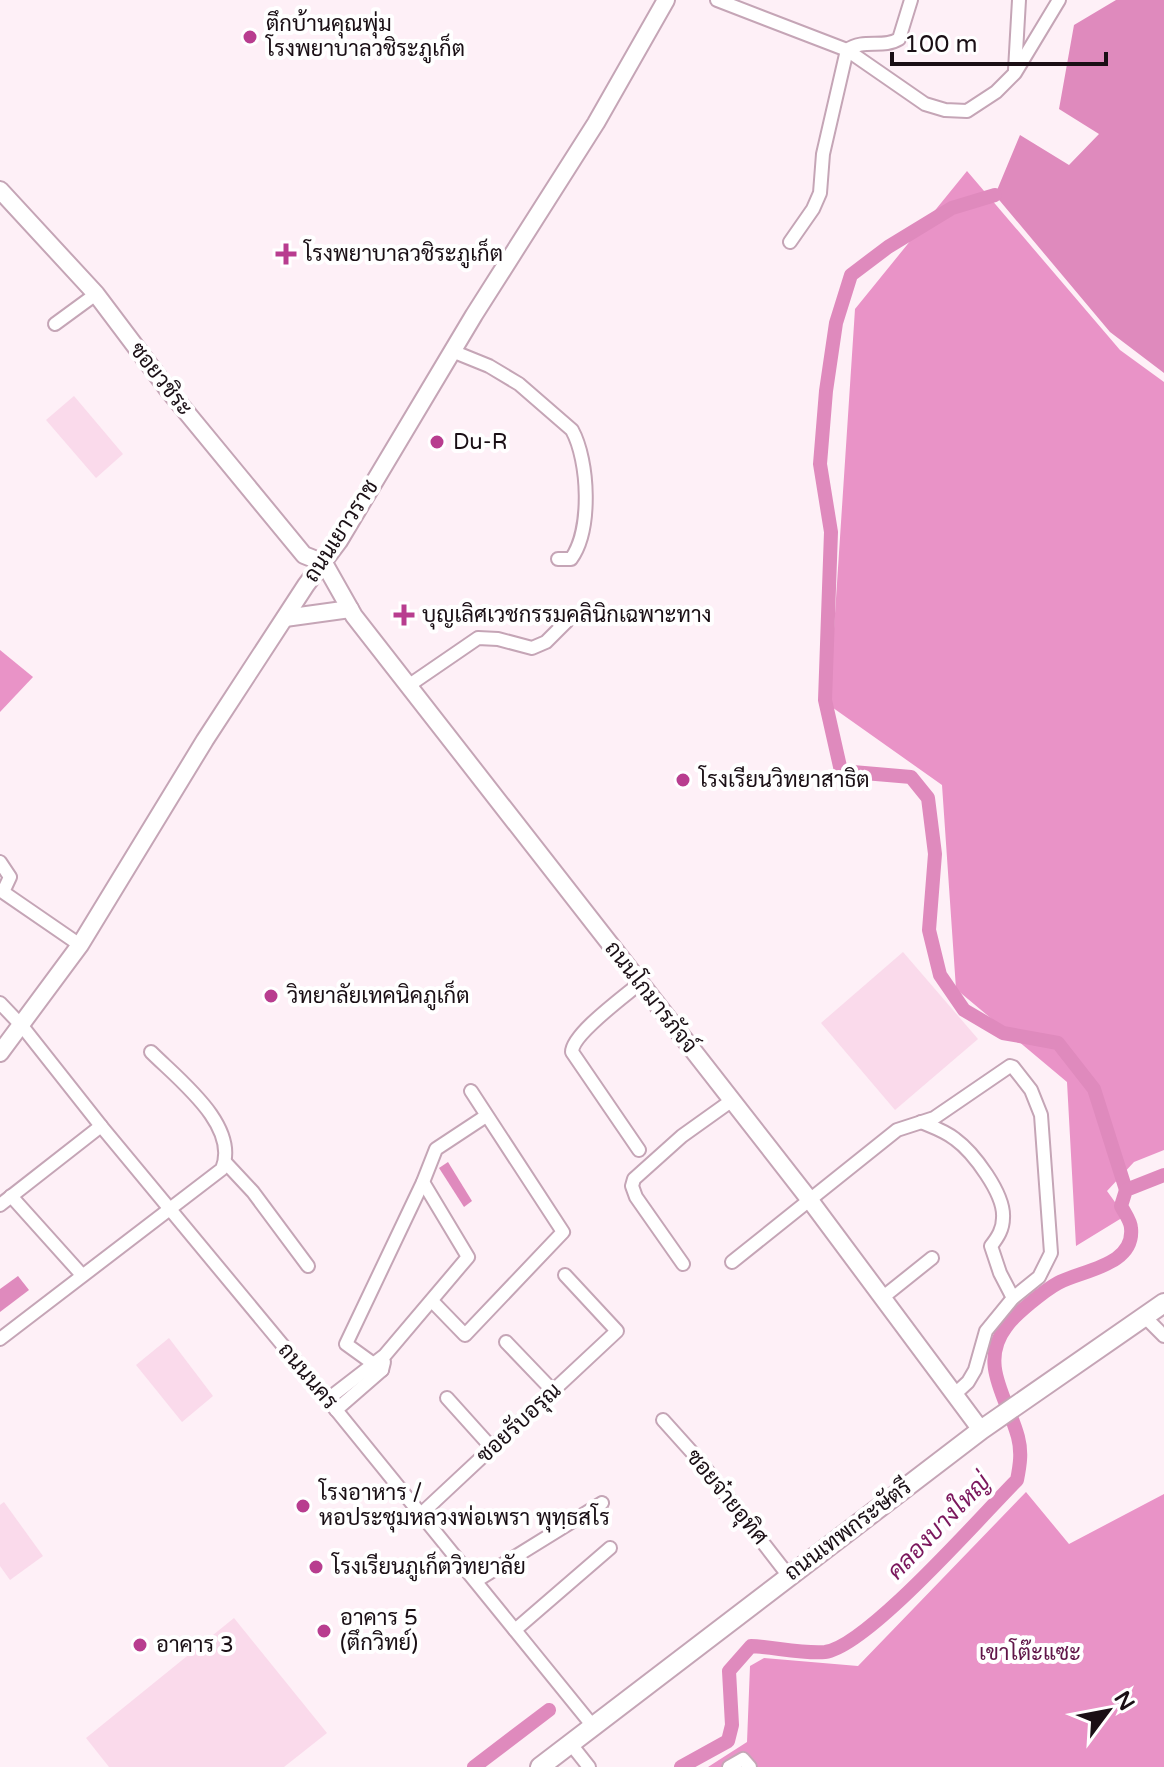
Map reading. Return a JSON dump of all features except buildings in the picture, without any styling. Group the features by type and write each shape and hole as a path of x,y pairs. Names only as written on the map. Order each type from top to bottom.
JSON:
{"main road":[{"name":"ถนนเทพกระษัตรี","path":"540,1767 981,1430 1164,1303"}],"street":[{"name":"ถนนเยาวราช","path":"0,1053 80,945 192,762 324,563 452,351 560,182 666,0"},
{"path":"717,0 847,50 925,104 945,110 967,111 996,92 1015,73 1059,0"},
{"path":"790,242 820,193 823,154 847,50 862,42 892,43 899,39 911,0"},
{"path":"1015,73 1019,0"},
{"name":"ซอยวชิระ","path":"0,190 96,294 169,391 304,555 324,563"},
{"path":"55,324 96,294"},
{"path":"452,351 489,366 519,384 572,430 577,439 586,507 578,548 571,559 558,559"},
{"name":"ถนนโกมารภัจจ์","path":"324,563 350,609 408,686 809,1199 981,1430"},
{"path":"285,618 350,609"},
{"path":"408,686 478,638 498,639 522,647 539,647 567,621"},
{"path":"0,862 10,877 2,893 80,945"},
{"path":"639,1150 580,1067 572,1045 640,983"},
{"name":"ถนนนคร","path":"0,1003 332,1404 592,1725"},
{"path":"0,1339 222,1169 226,1148 216,1121 151,1052"},
{"path":"732,1262 897,1130 947,1109 1010,1066 1031,1090 1041,1115 1051,1253 1039,1277 1013,1298 986,1331 975,1370 955,1394"},
{"path":"432,1301 465,1335 563,1232 471,1091"},
{"path":"683,1264 636,1197 634,1179 682,1136 731,1101"},
{"path":"377,1366 346,1344 436,1149 486,1116"},
{"path":"921,1122 952,1136 984,1170 1004,1215 1000,1234 991,1246 1013,1298"},
{"path":"0,1205 101,1126"},
{"path":"225,1162 253,1192 308,1266"},
{"path":"332,1404 377,1366 468,1257 423,1182"},
{"path":"11,1196 82,1275"},
{"path":"882,1298 932,1258"},
{"name":"ซอยรับอรุณ","path":"421,1514 617,1331 565,1275"},
{"path":"1144,1316 1164,1336"},
{"path":"506,1342 553,1391"},
{"path":"447,1398 492,1448"},
{"name":"ซอยจ๋ายอุทิศ","path":"663,1420 698,1459 788,1575"},
{"path":"476,1581 602,1503"},
{"path":"515,1630 610,1548"},
{"path":"570,1743 589,1767"},
{"path":"729,1767 743,1759 750,1767"}],"shaded area":[{"path":"1116,0 1164,0 1164,373 1110,332 995,195 1020,135 1069,165 1099,134 1059,109 1074,25"},
{"path":"74,396 123,454 96,478 46,420"},
{"path":"903,952 978,1039 895,1110 821,1023"},
{"path":"448,1162 472,1201 464,1207 439,1168"},
{"path":"18,1276 29,1290 0,1312 0,1289"},
{"path":"169,1338 213,1396 182,1422 136,1365"},
{"path":"4,1502 43,1556 10,1580 0,1566 0,1505"},
{"path":"234,1618 327,1733 284,1767 109,1767 86,1738"}],"green space":[{"path":"967,171 1120,350 1164,382 1164,1150 1134,1162 1107,1191 1125,1216 1076,1246 1067,1082 956,989 942,785 829,705 855,309"},
{"path":"0,650 33,677 0,712"},
{"name":"เขาโต๊ะแซะ","path":"1026,1492 1069,1544 1164,1494 1164,1767 708,1767 747,1742 750,1666 764,1658 858,1666"}],"waterway":[{"path":"995,195 952,208 888,247 851,275 836,323 820,464 831,532 825,700 841,771 911,777 928,798 935,854 929,930 940,975 964,1010 1003,1033 1058,1043 1094,1089 1126,1190"},
{"name":"คลองบางใหญ่","path":"681,1767 728,1741 732,1725 729,1671 751,1646 825,1652 844,1645 895,1605 1017,1480 1019,1443 995,1368 998,1341 1010,1322 1046,1291 1068,1278 1105,1265 1125,1251 1131,1228 1121,1206 1126,1190 1164,1175"},
{"path":"474,1767 549,1710"}],"place":[{"name":"ตึกบ้านคุณพุ่ม โรงพยาบาลวชิระภูเก็ต","path":"250,37"},
{"name":"โรงพยาบาลวชิระภูเก็ต","path":"286,254"},
{"name":"Du-R","path":"437,442"},
{"name":"บุญเลิศเวชกรรมคลินิกเฉพาะทาง","path":"404,615"},
{"name":"โรงเรียนวิทยาสาธิต","path":"683,780"},
{"name":"วิทยาลัยเทคนิคภูเก็ต","path":"271,996"},
{"name":"โรงอาหาร / หอประชุมหลวงพ่อเพรา พุทฺธสโร","path":"303,1506"},
{"name":"โรงเรียนภูเก็ตวิทยาลัย","path":"316,1567"},
{"name":"อาคาร 5 (ตึกวิทย์)","path":"324,1631"},
{"name":"อาคาร 3","path":"140,1645"}]}
